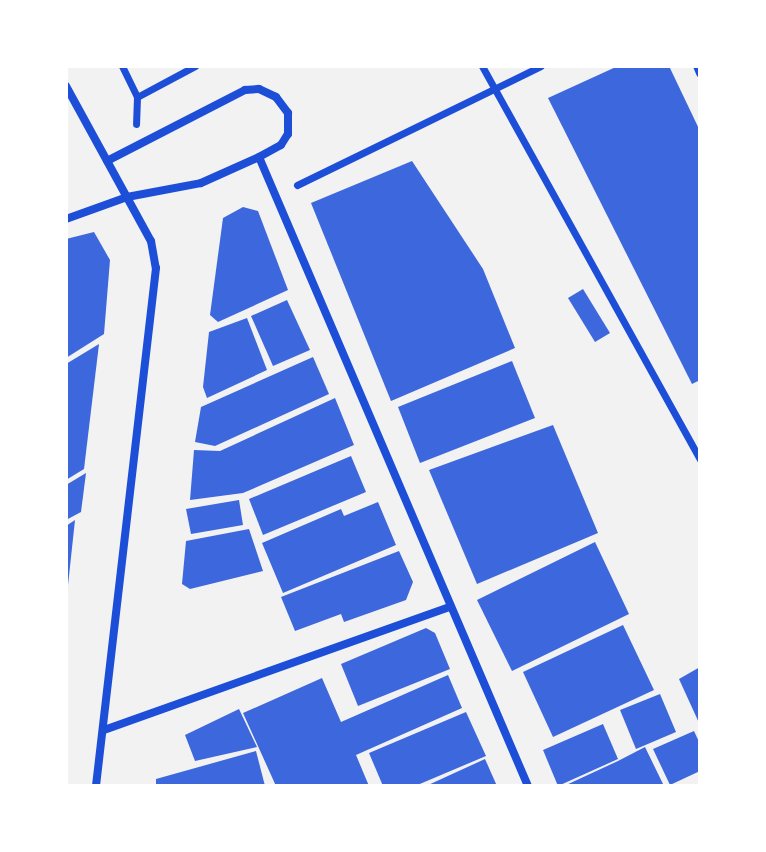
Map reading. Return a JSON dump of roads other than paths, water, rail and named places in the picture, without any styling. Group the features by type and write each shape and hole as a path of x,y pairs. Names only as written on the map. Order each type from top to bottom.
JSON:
{"street":[{"path":"122,66 137,97 136,124"},
{"path":"137,97 195,66"},
{"path":"482,66 700,459"},
{"path":"297,185 541,66"},
{"path":"697,66 700,73"},
{"path":"66,86 151,241 157,293 96,786"},
{"path":"66,219 127,197 201,183 259,157 281,145 288,134 288,113 276,97 259,89 245,90 107,161"},
{"path":"259,157 528,786"},
{"path":"104,730 449,607"}]}
